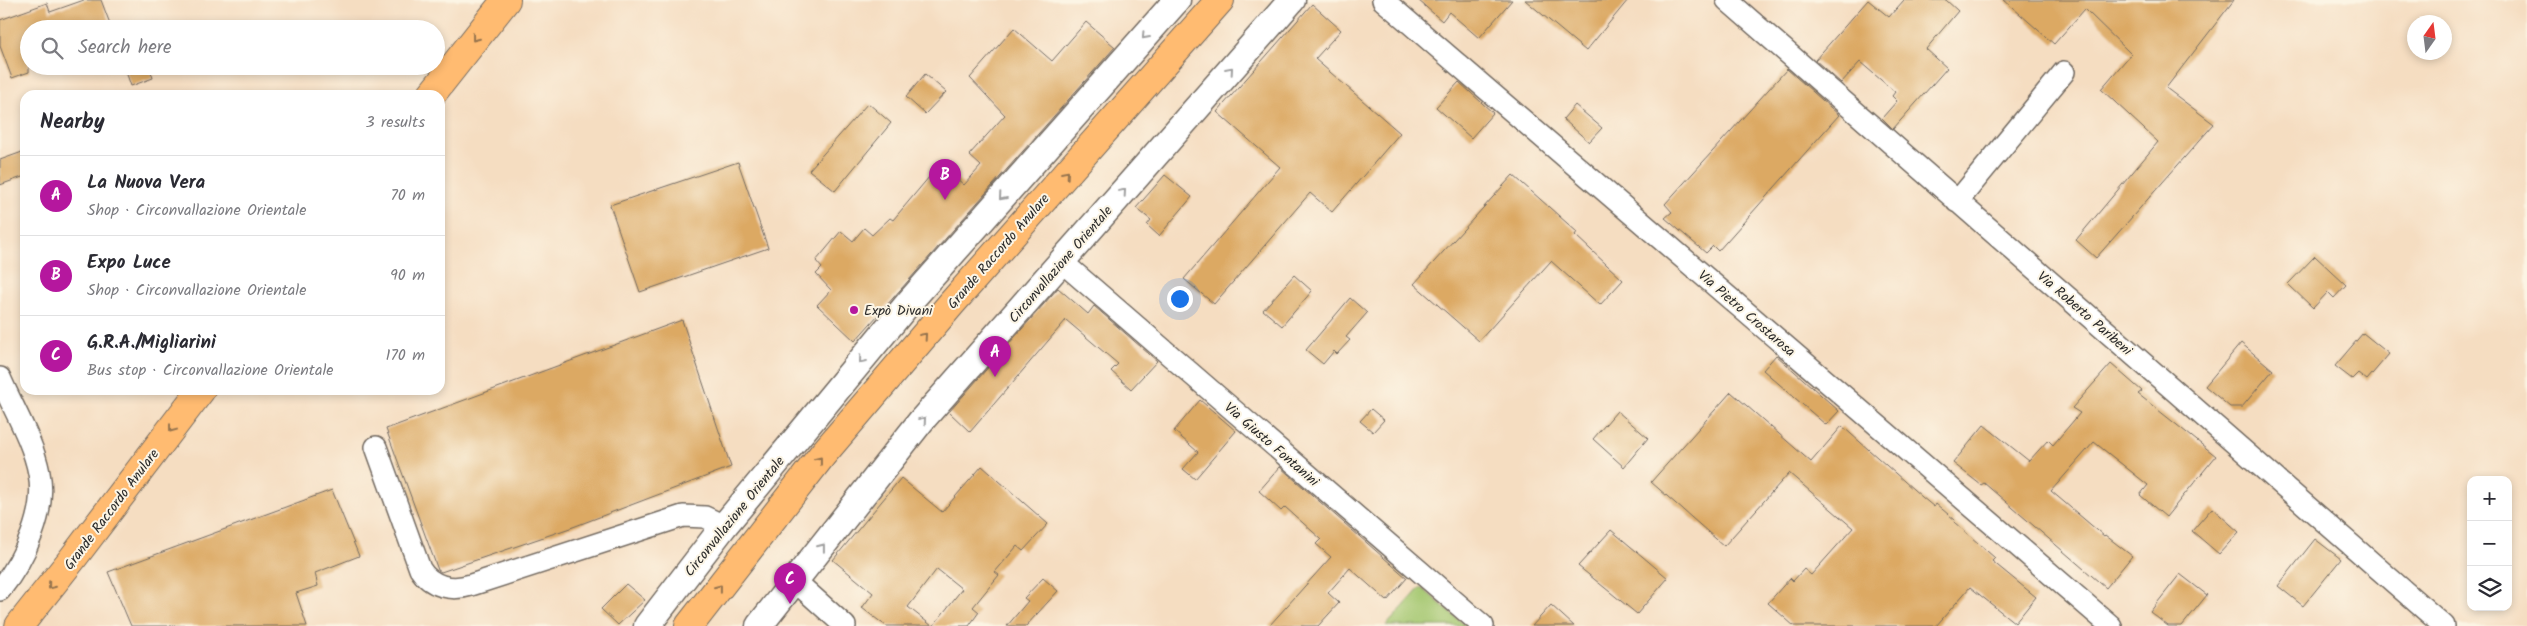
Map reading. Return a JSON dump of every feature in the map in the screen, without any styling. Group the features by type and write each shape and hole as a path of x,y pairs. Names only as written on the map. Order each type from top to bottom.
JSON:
{"highway":[{"path":"435,90 506,0"},
{"name":"Grande Raccordo Anulare","path":"689,626 823,454 959,296 1220,0"},
{"name":"Grande Raccordo Anulare","path":"19,626 197,395"}],"street":[{"name":"Circonvallazione Orientale","path":"647,626 724,526 912,300 1177,0"},
{"name":"Circonvallazione Orientale","path":"759,626 921,422 1292,0"},
{"name":"Via Pietro Crostarosa","path":"1383,0 2111,626"},
{"name":"Via Roberto Paribeni","path":"1727,0 2444,626"},
{"path":"1957,202 2064,72"},
{"name":"Via Giusto Fontanini","path":"1062,262 1483,626"},
{"path":"0,378 35,458 40,487 38,508 31,533 14,570 0,590"},
{"path":"376,447 420,569 436,584 450,588 471,585 683,516 705,517 724,526"},
{"path":"795,581 845,626"}],"green space":[{"path":"1421,587 1466,626 1386,626"}],"building":[{"path":"84,0 101,0 109,20 20,20 20,75 12,78 0,46 0,20 47,3 50,12"},
{"path":"1418,0 1512,0 1479,38 1449,12 1442,21"},
{"path":"1525,0 1628,0 1586,51"},
{"path":"1868,0 1889,17 1904,0 1946,0 1958,11 1926,49 1947,68 1893,129 1882,118 1897,101 1892,96 1895,92 1860,62 1841,83 1815,60"},
{"path":"2004,0 2234,0 2166,88 2214,124 2096,258 2076,240 2158,142 2101,89 2131,54 2085,9 2054,44"},
{"path":"1312,4 1341,30 1315,59 1400,133 1332,212 1310,193 1214,304 1184,279 1280,167 1217,112"},
{"path":"1086,22 1115,47 855,341 817,305 831,290 816,274 822,268 816,261 841,231 853,241 864,228 872,235 890,218 893,220 940,164 964,185 981,166 969,155 1005,115 970,78 1014,28 1052,61"},
{"path":"1787,69 1839,115 1718,251 1713,246 1706,253 1665,218 1672,212 1665,204"},
{"path":"925,74 946,92 925,114 906,97"},
{"path":"127,75 152,75 153,78 131,86"},
{"path":"1459,82 1493,113 1471,138 1436,107"},
{"path":"868,103 891,123 835,191 809,170"},
{"path":"1575,105 1602,128 1589,142 1563,119"},
{"path":"20,153 20,178 0,185 0,160"},
{"path":"738,162 768,248 640,292 610,205"},
{"path":"1165,175 1192,197 1159,236 1147,225 1151,220 1136,208"},
{"path":"1513,175 1577,232 1575,235 1623,280 1600,305 1551,261 1479,341 1414,284"},
{"path":"2315,256 2346,285 2334,298 2328,292 2313,308 2288,284"},
{"path":"1294,275 1312,291 1282,326 1263,310"},
{"path":"1058,288 1088,314 1094,306 1157,361 1131,389 1111,371 1118,364 1066,320 970,432 949,412"},
{"path":"1350,298 1367,313 1346,337 1350,340 1337,354 1334,351 1323,364 1306,350"},
{"path":"682,320 731,467 573,527 441,572 438,570 386,429"},
{"path":"2363,333 2389,354 2367,380 2358,373 2352,379 2335,366"},
{"path":"2241,343 2273,370 2242,407 2230,407 2205,386"},
{"path":"1776,355 1839,411 1826,425 1763,370"},
{"path":"2111,364 2142,391 2138,394 2216,456 2166,517 2140,495 2148,485 2094,442 2051,491 2104,536 2132,556 2106,588 1984,483 1981,485 1953,463 1984,425 2029,461 2048,440 2053,445 2080,413 2072,408"},
{"path":"1731,392 1811,462 1842,426 1934,507 1936,504 1955,520 1954,522 1995,558 1992,561 2036,597 2015,623 1970,587 1936,626 1794,626 1768,603 1790,578 1793,581 1804,569 1811,575 1853,528 1789,473 1724,546 1651,482"},
{"path":"1200,400 1236,431 1195,479 1183,469 1198,452 1174,431"},
{"path":"1371,409 1384,420 1373,432 1360,421"},
{"path":"1617,411 1648,438 1624,467 1593,439"},
{"path":"982,466 1048,524 1023,551 1017,546 995,572 999,575 973,607 979,612 969,626 933,626 962,589 937,569 908,607 932,626 886,626 862,608 873,593 833,560 901,478 942,512"},
{"path":"1280,467 1407,578 1387,601 1350,568 1328,593 1339,603 1318,626 1269,626 1331,557 1316,544 1321,539 1285,507 1281,511 1259,491"},
{"path":"332,490 359,556 315,573 318,586 296,593 307,626 131,626 108,572"},
{"path":"2212,508 2239,532 2219,554 2192,531"},
{"path":"1611,530 1668,578 1637,614 1578,566"},
{"path":"2315,539 2341,559 2303,606 2278,586"},
{"path":"2180,574 2207,595 2182,626 2168,626 2150,612"},
{"path":"1043,578 1058,591 1026,626 1007,626 1028,601 1024,598"},
{"path":"626,584 645,600 618,625 601,609"},
{"path":"1551,605 1574,626 1532,626"}],"place":[{"name":"Expo Luce","path":"945,200"},
{"name":"Expò Divani","path":"854,310"},
{"name":"La Nuova Vera","path":"995,377"},
{"name":"G.R.A./Migliarini","path":"790,604"}]}
